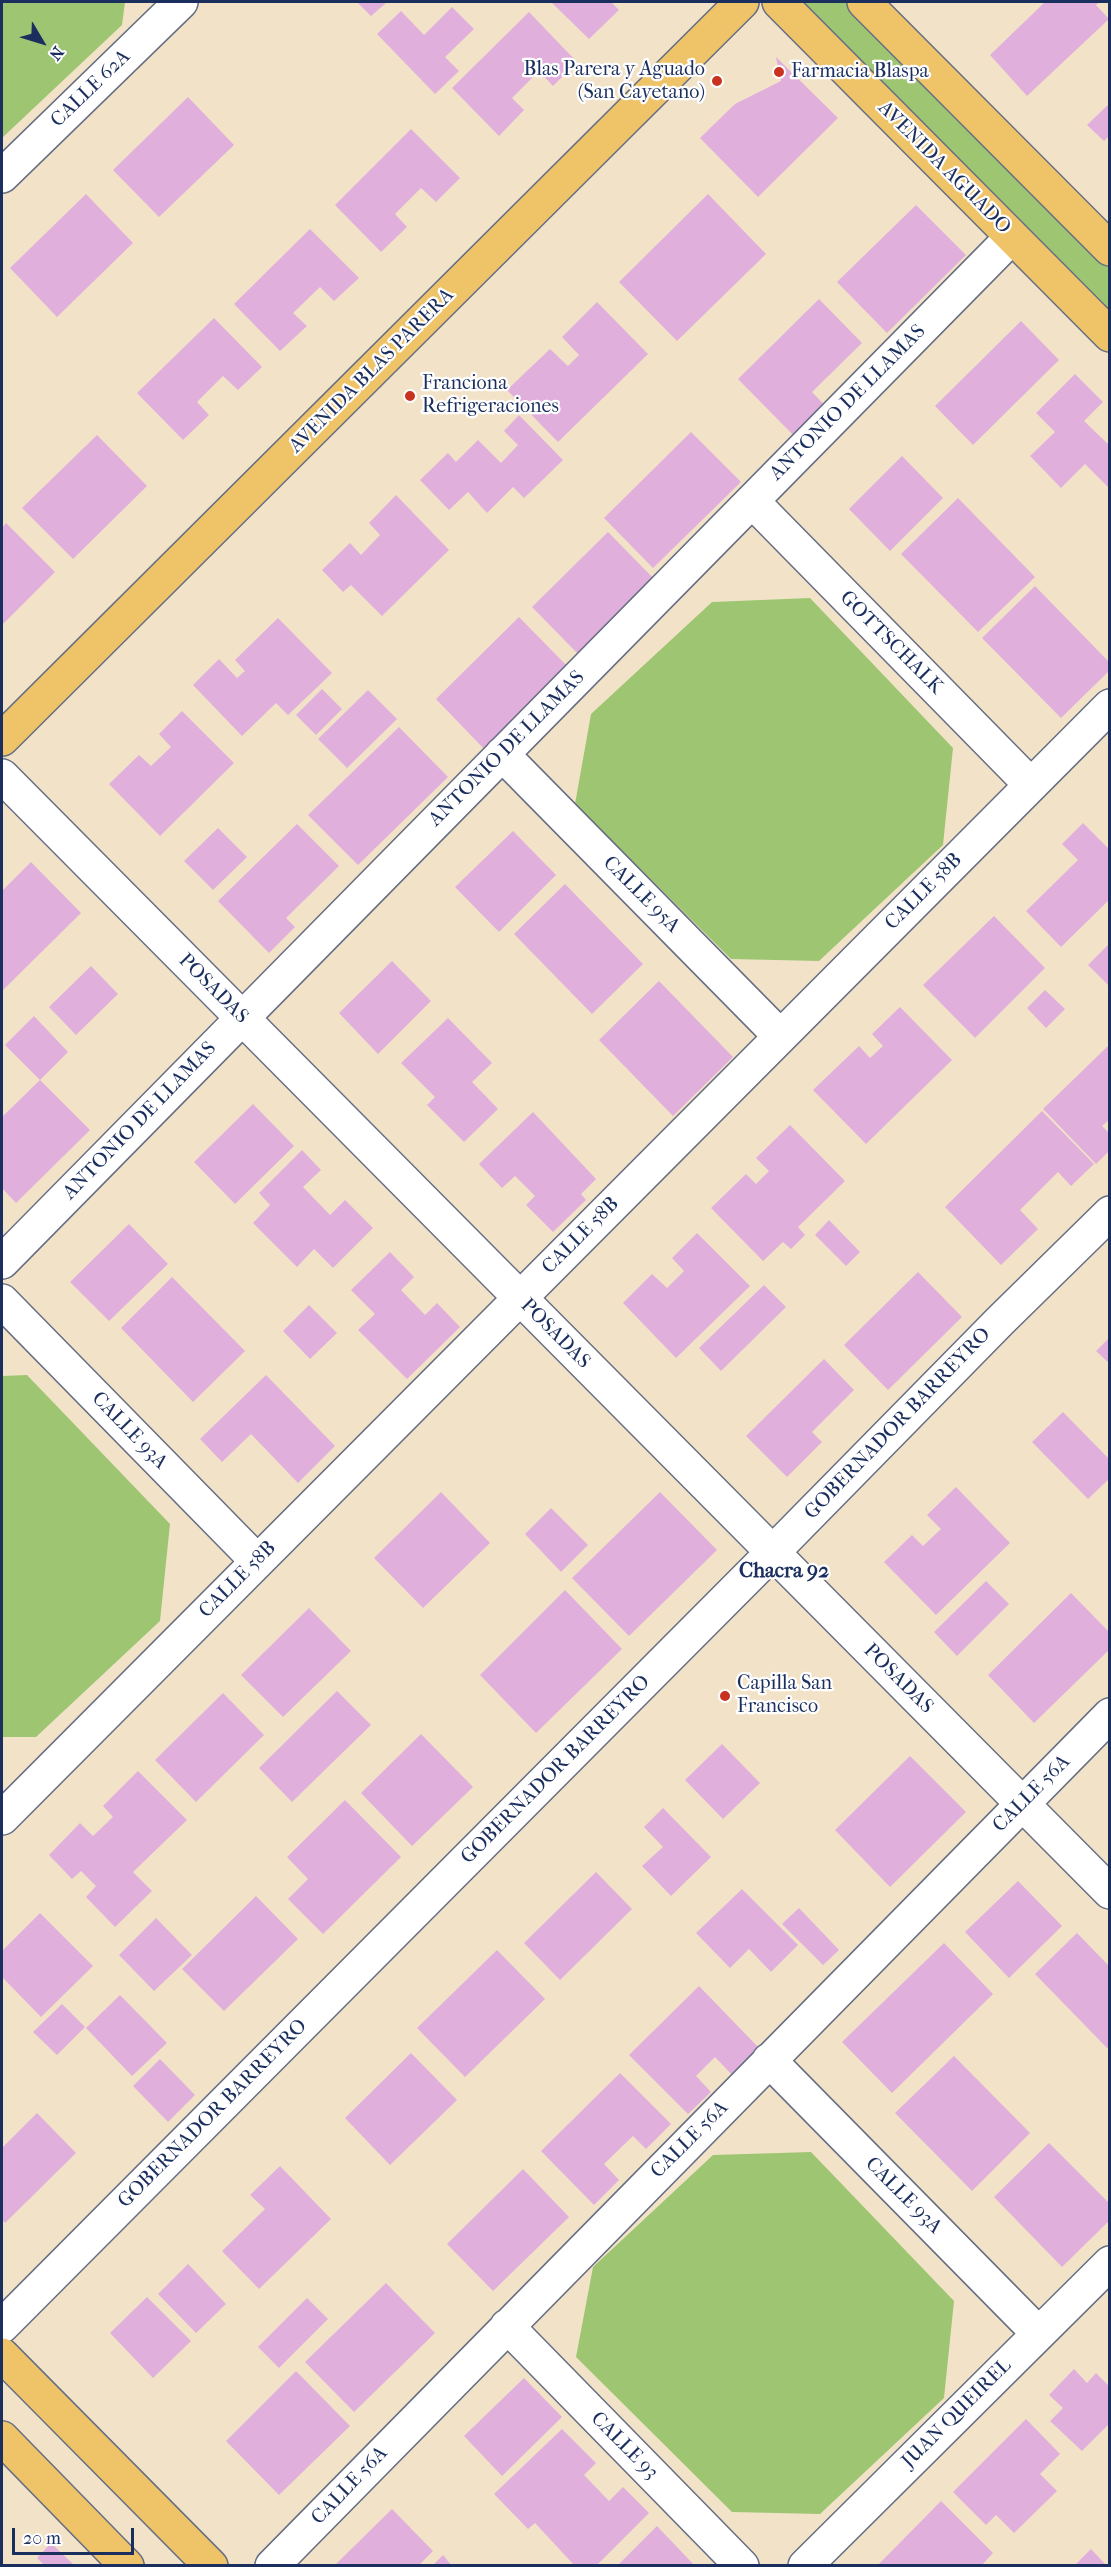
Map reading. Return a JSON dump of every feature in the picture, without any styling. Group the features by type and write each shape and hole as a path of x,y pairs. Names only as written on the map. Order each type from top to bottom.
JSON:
{"main road":[{"name":"AVENIDA BLAS PARERA","path":"2,739 742,2"},
{"name":"AVENIDA AGUADO","path":"779,2 1110,335"},
{"path":"864,2 1110,249"},
{"path":"2,2355 211,2565"},
{"path":"2,2438 127,2565"}],"street":[{"name":"CALLE 62A","path":"2,176 181,2"},
{"name":"ANTONIO DE LLAMAS","path":"2,1262 1012,237"},
{"name":"GOTTSCHALK","path":"752,501 1031,785"},
{"name":"CALLE 58B","path":"2,1818 1110,706"},
{"name":"CALLE 95A","path":"502,754 780,1036"},
{"name":"POSADAS","path":"2,776 1110,1892"},
{"name":"GOBERNADOR BARREYRO","path":"2,2326 1110,1213"},
{"name":"CALLE 93A","path":"2,1301 257,1561"},
{"name":"CALLE 56A","path":"272,2565 1110,1715"},
{"name":"CALLE 93A","path":"769,2060 1038,2332"},
{"name":"JUAN QUEIREL","path":"805,2565 1110,2262"},
{"name":"CALLE 93","path":"507,2326 742,2565"}],"green space":[{"path":"2,2 125,2 122,25 2,138"},
{"path":"794,2 852,2 1109,259 1109,317"},
{"path":"810,598 953,748 943,845 819,961 731,959 575,804 591,714 712,602"},
{"path":"27,1375 170,1524 160,1621 36,1737 2,1737 2,1376"},
{"path":"811,2152 954,2301 944,2398 820,2514 732,2512 576,2357 593,2267 713,2155"}],"building":[{"path":"357,2 387,2 371,16"},
{"path":"551,2 611,2 619,10 589,39"},
{"path":"1045,2 1100,2 1096,5 1109,19 1027,96 990,55"},
{"path":"452,7 474,29 445,57 459,71 435,94 377,34 401,11 424,35"},
{"path":"529,12 577,62 553,86 539,71 512,98 524,110 499,136 452,88"},
{"path":"776,57 838,118 758,197 700,138 735,104 781,81"},
{"path":"188,97 234,145 159,217 113,170"},
{"path":"1110,103 1110,135 1104,141 1087,125"},
{"path":"411,129 460,178 436,202 421,188 395,214 407,227 381,252 335,205"},
{"path":"86,194 133,243 57,317 10,268"},
{"path":"708,194 766,254 677,341 619,282"},
{"path":"916,205 966,255 887,333 837,282"},
{"path":"310,229 359,278 334,301 320,287 293,313 307,326 280,351 234,304"},
{"path":"819,299 862,343 812,392 832,413 801,443 738,379"},
{"path":"597,302 648,354 558,442 507,390 550,349 568,366 579,355 562,337"},
{"path":"214,318 262,367 238,390 223,376 197,402 209,415 183,440 137,393"},
{"path":"1021,321 1059,360 973,445 935,406"},
{"path":"1075,374 1103,402 1084,421 1110,446 1110,489 1085,464 1061,488 1030,456 1055,432 1036,413"},
{"path":"519,415 563,460 524,498 513,487 487,513 468,492 449,510 420,480 448,453 456,462 478,440 501,463 518,445 504,431"},
{"path":"691,432 741,482 653,568 604,518"},
{"path":"97,435 147,486 73,559 22,508"},
{"path":"902,456 943,498 890,551 849,509"},
{"path":"396,495 449,550 382,616 351,585 343,592 322,570 350,543 361,555 380,535 369,523"},
{"path":"958,498 1035,577 978,632 901,554"},
{"path":"6,523 55,572 2,625 2,528"},
{"path":"608,532 658,583 582,658 532,607"},
{"path":"1035,586 1110,663 1110,670 1061,718 982,638"},
{"path":"519,617 570,669 486,751 436,699"},
{"path":"278,618 332,673 288,715 276,703 242,736 193,685 219,659 237,678 245,671 235,660"},
{"path":"322,689 342,709 316,735 296,715"},
{"path":"368,690 397,719 347,768 318,739"},
{"path":"182,711 234,763 160,836 109,784 139,755 151,766 171,747 159,734"},
{"path":"399,727 448,777 358,865 308,815"},
{"path":"1083,823 1110,850 1110,899 1061,947 1026,911 1078,860 1062,844"},
{"path":"297,824 339,866 286,918 295,927 269,953 218,901"},
{"path":"218,828 247,857 213,890 184,861"},
{"path":"513,831 556,875 499,932 455,887"},
{"path":"31,862 81,913 2,991 2,891"},
{"path":"565,884 643,964 592,1014 514,934"},
{"path":"994,916 1045,968 975,1038 923,985"},
{"path":"1110,943 1110,983 1108,985 1088,965"},
{"path":"392,961 431,1001 378,1054 339,1013"},
{"path":"91,966 118,994 76,1035 49,1007"},
{"path":"659,981 733,1057 673,1116 599,1040"},
{"path":"1045,990 1065,1009 1046,1028 1027,1008"},
{"path":"900,1007 952,1060 866,1144 813,1090 859,1046 870,1058 883,1046 872,1034"},
{"path":"34,1016 68,1052 40,1080 5,1045"},
{"path":"448,1018 492,1063 472,1082 498,1109 464,1142 427,1105 435,1097 401,1063"},
{"path":"1110,1044 1110,1119 1102,1126 1110,1134 1110,1150 1096,1164 1043,1109"},
{"path":"40,1080 90,1130 16,1203 2,1188 2,1117"},
{"path":"253,1104 294,1146 235,1204 194,1162"},
{"path":"1042,1111 1094,1164 1071,1186 1058,1172 1020,1210 1038,1229 1001,1265 945,1207"},
{"path":"533,1112 596,1179 581,1194 586,1200 553,1232 526,1205 535,1196 515,1176 502,1188 479,1164"},
{"path":"790,1125 845,1181 798,1227 805,1235 791,1249 783,1242 763,1261 711,1208 746,1174 756,1184 769,1171 756,1158"},
{"path":"302,1150 321,1170 303,1187 330,1215 345,1200 373,1228 333,1268 314,1249 297,1267 253,1223 270,1205 259,1193"},
{"path":"829,1220 860,1252 846,1266 815,1235"},
{"path":"129,1224 168,1264 109,1321 70,1282"},
{"path":"697,1233 750,1286 676,1358 623,1303 652,1274 667,1288 684,1271 672,1258"},
{"path":"390,1252 414,1277 401,1290 425,1315 437,1303 460,1327 407,1379 358,1330 375,1314 351,1290"},
{"path":"918,1272 962,1317 888,1390 844,1345"},
{"path":"172,1277 245,1351 193,1402 121,1328"},
{"path":"764,1285 786,1307 721,1371 699,1348"},
{"path":"309,1305 337,1333 310,1359 283,1331"},
{"path":"1110,1337 1110,1364 1096,1351"},
{"path":"824,1359 854,1390 812,1432 822,1442 787,1477 746,1436"},
{"path":"266,1375 335,1446 298,1483 251,1434 222,1462 200,1439"},
{"path":"1063,1412 1110,1460 1110,1478 1088,1499 1032,1442"},
{"path":"956,1487 1010,1543 936,1615 884,1562 912,1535 923,1546 941,1529 927,1515"},
{"path":"441,1492 490,1543 423,1608 374,1558"},
{"path":"660,1492 717,1550 629,1636 572,1578"},
{"path":"551,1508 588,1545 561,1572 525,1534"},
{"path":"986,1581 1009,1604 957,1656 934,1632"},
{"path":"565,1590 622,1649 536,1733 480,1675"},
{"path":"1071,1593 1110,1633 1110,1649 1034,1723 988,1675"},
{"path":"309,1608 351,1651 283,1717 241,1675"},
{"path":"337,1691 371,1725 292,1802 259,1768"},
{"path":"223,1693 264,1735 196,1802 155,1760"},
{"path":"421,1734 473,1787 412,1846 361,1793"},
{"path":"722,1744 760,1783 723,1819 685,1780"},
{"path":"910,1756 966,1812 890,1887 835,1830"},
{"path":"138,1771 187,1820 133,1872 152,1891 115,1927 86,1897 96,1886 81,1871 72,1879 49,1855 80,1823 93,1836 113,1817 103,1806"},
{"path":"345,1800 401,1857 323,1934 288,1899 308,1879 287,1857"},
{"path":"663,1808 711,1857 671,1896 642,1866 663,1847 644,1827"},
{"path":"596,1872 632,1909 560,1980 524,1943"},
{"path":"1018,1881 1062,1926 1009,1978 965,1932"},
{"path":"742,1889 798,1945 771,1972 749,1949 730,1968 696,1933"},
{"path":"256,1896 298,1939 224,2011 182,1969"},
{"path":"799,1908 839,1950 823,1965 782,1924"},
{"path":"40,1913 93,1966 41,2017 2,1977 2,1951"},
{"path":"156,1918 192,1955 154,1991 119,1955"},
{"path":"1077,1933 1110,1967 1110,2046 1107,2048 1035,1974"},
{"path":"944,1943 993,1994 892,2093 842,2042"},
{"path":"497,1950 545,1999 465,2077 417,2028"},
{"path":"699,1986 759,2048 732,2075 715,2057 696,2076 711,2092 688,2114 629,2055"},
{"path":"120,1995 167,2043 132,2076 86,2028"},
{"path":"62,2004 85,2027 57,2055 33,2032"},
{"path":"411,2053 457,2100 390,2165 345,2118"},
{"path":"954,2056 1030,2133 972,2191 895,2113"},
{"path":"160,2059 195,2095 168,2122 133,2086"},
{"path":"620,2073 671,2124 646,2149 633,2136 604,2164 619,2180 594,2205 541,2151"},
{"path":"37,2113 76,2153 5,2223 2,2219 2,2148"},
{"path":"1049,2143 1110,2204 1110,2220 1062,2267 994,2197"},
{"path":"280,2166 331,2219 259,2289 222,2251 265,2209 250,2195"},
{"path":"523,2169 569,2217 493,2291 447,2244"},
{"path":"188,2264 226,2304 196,2333 158,2294"},
{"path":"386,2283 435,2333 354,2412 305,2362"},
{"path":"147,2297 191,2341 153,2378 110,2333"},
{"path":"307,2298 328,2319 279,2368 258,2347"},
{"path":"1074,2369 1087,2383 1096,2373 1110,2387 1110,2423 1082,2451 1050,2421 1063,2408 1049,2395"},
{"path":"296,2371 350,2426 279,2495 226,2441"},
{"path":"524,2378 562,2417 502,2476 464,2436"},
{"path":"1026,2419 1060,2454 1040,2474 1057,2491 1014,2533 996,2515 986,2525 953,2492"},
{"path":"562,2429 596,2463 584,2475 609,2501 623,2487 649,2513 596,2566 575,2566 535,2523 528,2529 494,2494"},
{"path":"941,2501 993,2553 981,2566 877,2566"},
{"path":"392,2509 433,2551 418,2566 334,2566"},
{"path":"657,2526 695,2566 617,2566"},
{"path":"51,2543 75,2566 45,2566 37,2558"},
{"path":"1091,2549 1107,2566 1074,2566"},
{"path":"443,2555 452,2566 432,2566"}],"place":[{"name":"Farmacia Blaspa","path":"779,72"},
{"name":"Blas Parera y Aguado (San Cayetano)","path":"717,81"},
{"name":"Franciona Refrigeraciones","path":"410,396"},
{"name":"Capilla San Francisco","path":"725,1696"}],"district":[{"name":"Chacra 92","path":"784,1572"}]}
